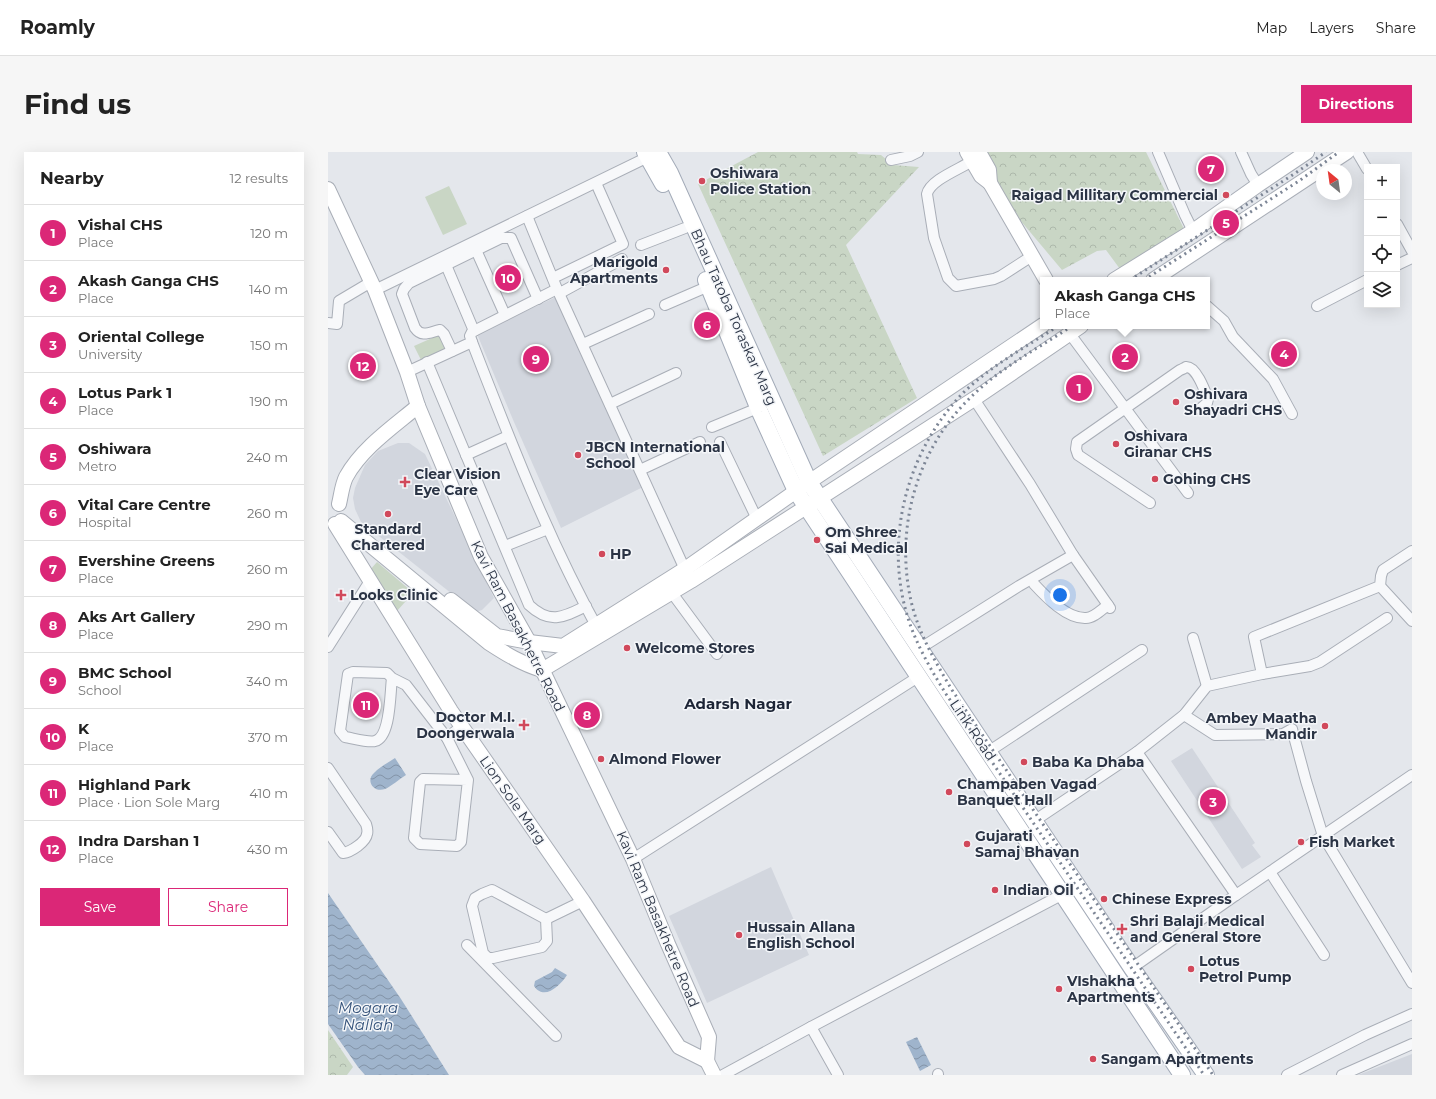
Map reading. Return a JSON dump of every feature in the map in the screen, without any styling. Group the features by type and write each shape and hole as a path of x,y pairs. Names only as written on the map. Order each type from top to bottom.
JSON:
{"main road":[{"path":"1119,277 1194,231 1307,152"},
{"path":"1163,277 1347,152"},
{"name":"Bhau Tatoba Toraskar Marg","path":"652,153 685,228 758,408 802,487"},
{"name":"Bhau Tatoba Toraskar Marg","path":"652,153 673,180 802,487"},
{"path":"973,155 981,176 990,183 1044,277"},
{"name":"Kavi Ram Basakhetre Road","path":"328,189 373,286 407,372 418,406 481,557 529,642 633,860 709,1037 707,1061"},
{"path":"336,516 364,531 497,636 563,646 672,593 688,575 757,519 802,487 1040,327"},
{"path":"336,516 489,643 516,659 542,670 598,630 688,575 812,503 974,399 1075,329"},
{"path":"336,516 345,478 358,459 418,406"},
{"name":"Link Road","path":"802,487 896,644 1182,1075"},
{"name":"Link Road","path":"812,503 910,635 1132,968 1206,1075"},
{"name":"Lion Sole Marg","path":"336,516 370,581 451,711 583,901 680,1048 707,1061"},
{"path":"896,644 910,635"},
{"path":"707,1061 714,1075"}],"street":[{"path":"890,160 910,156 918,152"},
{"path":"1158,152 1184,215 1194,231"},
{"path":"1241,152 1258,185"},
{"path":"1357,152 1364,164"},
{"path":"328,323 337,324 339,301 527,216 596,183 652,153"},
{"path":"973,155 937,182 928,190 926,194 934,238 948,278 956,286 994,279 1032,256"},
{"path":"553,278 623,244 596,183"},
{"path":"527,216 553,278 688,575"},
{"path":"641,245 685,228"},
{"path":"1400,229 1412,251"},
{"path":"452,351 444,334 440,330 423,335 418,333 402,294 409,283 501,238 511,238 538,299"},
{"path":"476,250 505,315"},
{"path":"1400,264 1412,258"},
{"path":"598,630 548,529 508,436 470,336 472,332 505,315 538,299 559,291 622,260"},
{"path":"446,265 474,331"},
{"path":"1317,306 1364,282"},
{"path":"665,305 709,286"},
{"path":"1210,309 1224,321 1233,337 1273,379 1292,414"},
{"path":"583,344 649,314"},
{"path":"1075,329 1125,409 1188,493"},
{"path":"407,372 472,342"},
{"path":"427,362 530,604 533,608 545,615 558,618 566,616 586,606"},
{"path":"1150,503 1078,455 1076,449 1077,442 1186,367 1191,368 1196,372 1208,399 1207,403 1200,409"},
{"path":"610,404 676,373"},
{"path":"974,399 1030,484 1073,554 1109,606 1090,618 1080,617 1070,614 1056,605 1034,584"},
{"path":"712,427 758,408"},
{"path":"466,455 508,436"},
{"path":"640,470 700,442"},
{"path":"720,442 757,519"},
{"path":"505,546 548,529"},
{"path":"1412,551 1384,570 1380,576 1380,586 1412,621"},
{"path":"919,649 1073,554"},
{"path":"328,647 370,581"},
{"path":"1262,674 1254,637 1380,586"},
{"path":"672,593 717,654"},
{"path":"1034,821 1137,752 1184,715 1207,686 1262,674 1310,666 1387,618"},
{"path":"1193,638 1207,686"},
{"path":"988,752 1142,650"},
{"path":"392,678 387,728 381,739 374,742 345,737 340,732 348,674 353,672 387,673 392,678 406,685 447,738 468,780 460,842 458,846 420,844 414,838 420,782 423,779 468,780"},
{"path":"633,860 918,677"},
{"path":"1184,715 1216,735 1283,734 1292,729 1323,836 1412,983"},
{"path":"447,738 462,726"},
{"path":"1137,752 1236,894"},
{"path":"328,832 343,853 349,852 365,839 368,832 366,824 329,773"},
{"path":"1132,968 1236,894 1412,775"},
{"path":"1270,872 1324,955"},
{"path":"723,1075 1077,886"},
{"path":"492,890 546,919 547,941 542,947 488,958 483,953 472,906 475,898 492,890"},
{"path":"546,919 583,901"},
{"path":"467,945 556,1036"},
{"path":"1287,1075 1365,1035 1412,1014"},
{"path":"811,1027 838,1075"},
{"path":"1342,1075 1412,1044"}],"shaded area":[{"path":"556,297 643,487 561,528 477,334"},
{"path":"398,443 409,443 425,454 494,598 482,610 475,612 361,522 355,509 353,498 355,488 365,465 378,451"},
{"path":"1192,748 1255,843 1252,845 1261,857 1242,869 1171,761"},
{"name":"Hussain Allana English School","path":"771,867 809,955 707,1003 669,916"},
{"path":"1412,1054 1412,1075 1358,1075"}],"green space":[{"path":"758,152 857,152 858,154 881,155 893,165 919,167 846,245 917,398 823,456 698,184"},
{"path":"978,152 1146,152 1184,229 1120,269 1106,250 1097,251 1062,270 999,195"},
{"path":"449,186 467,224 443,235 425,197"},
{"path":"441,334 447,348 421,360 414,346"},
{"path":"377,562 410,590 406,601 396,612 370,570"},
{"path":"328,1030 353,1067 347,1075 328,1075"}],"water":[{"path":"395,758 406,775 385,789 381,790 374,788 370,779 371,776 378,769"},
{"name":"Mogara Nallah","path":"328,893 401,999 449,1075 365,1075 328,1024"},
{"path":"555,968 567,975 552,990 542,992 538,990 534,986 535,981 552,972"},
{"path":"917,1037 931,1065 920,1071 906,1042"}],"railway":[{"path":"1135,277 1326,152"},
{"path":"1149,277 1299,181 1339,152"},
{"path":"1053,329 1008,357 973,384 962,394 942,418 925,445 913,473 904,503 899,534 899,565 902,597 918,645 946,694 1204,1075"},
{"path":"1067,329 1018,360 980,388 950,420 935,443 922,468 914,494 908,522 906,549 907,577 912,605 919,628 934,659 952,690 1213,1075"}],"place":[{"name":"Evershine Greens","path":"1211,169"},
{"name":"Oshiwara Police Station","path":"702,181"},
{"name":"Raigad Millitary Commercial","path":"1226,195"},
{"name":"Oshiwara","path":"1226,223"},
{"name":"Marigold Apartments","path":"666,270"},
{"name":"K","path":"508,278"},
{"name":"Vital Care Centre","path":"707,325"},
{"name":"Lotus Park 1","path":"1284,354"},
{"name":"Akash Ganga CHS","path":"1125,357"},
{"name":"BMC School","path":"536,359"},
{"name":"Indra Darshan 1","path":"363,366"},
{"name":"Vishal CHS","path":"1079,388"},
{"name":"Oshivara Shayadri CHS","path":"1176,402"},
{"name":"Oshivara Giranar CHS","path":"1116,444"},
{"name":"JBCN International School","path":"578,455"},
{"name":"Gohing CHS","path":"1155,479"},
{"name":"Clear Vision Eye Care","path":"405,482"},
{"name":"Standard Chartered","path":"388,514"},
{"name":"Om Shree Sai Medical","path":"817,540"},
{"name":"HP","path":"602,554"},
{"name":"Looks Clinic","path":"341,595"},
{"name":"Welcome Stores","path":"627,648"},
{"name":"Highland Park","path":"366,705"},
{"name":"Aks Art Gallery","path":"587,715"},
{"name":"Doctor M.I. Doongerwala","path":"524,725"},
{"name":"Ambey Maatha Mandir","path":"1325,726"},
{"name":"Almond Flower","path":"601,759"},
{"name":"Baba Ka Dhaba","path":"1024,762"},
{"name":"Champaben Vagad Banquet Hall","path":"949,792"},
{"name":"Oriental College","path":"1213,802"},
{"name":"Fish Market","path":"1301,842"},
{"name":"Gujarati Samaj Bhavan","path":"967,844"},
{"name":"Indian Oil","path":"995,890"},
{"name":"Chinese Express","path":"1104,899"},
{"name":"Shri Balaji Medical and General Store","path":"1122,929"},
{"name":"Hussain Allana English School","path":"739,935"},
{"name":"Lotus Petrol Pump","path":"1191,969"},
{"name":"VIshakha Apartments","path":"1059,989"},
{"name":"Sangam Apartments","path":"1093,1059"}],"district":[{"name":"Adarsh Nagar","path":"738,703"}]}
